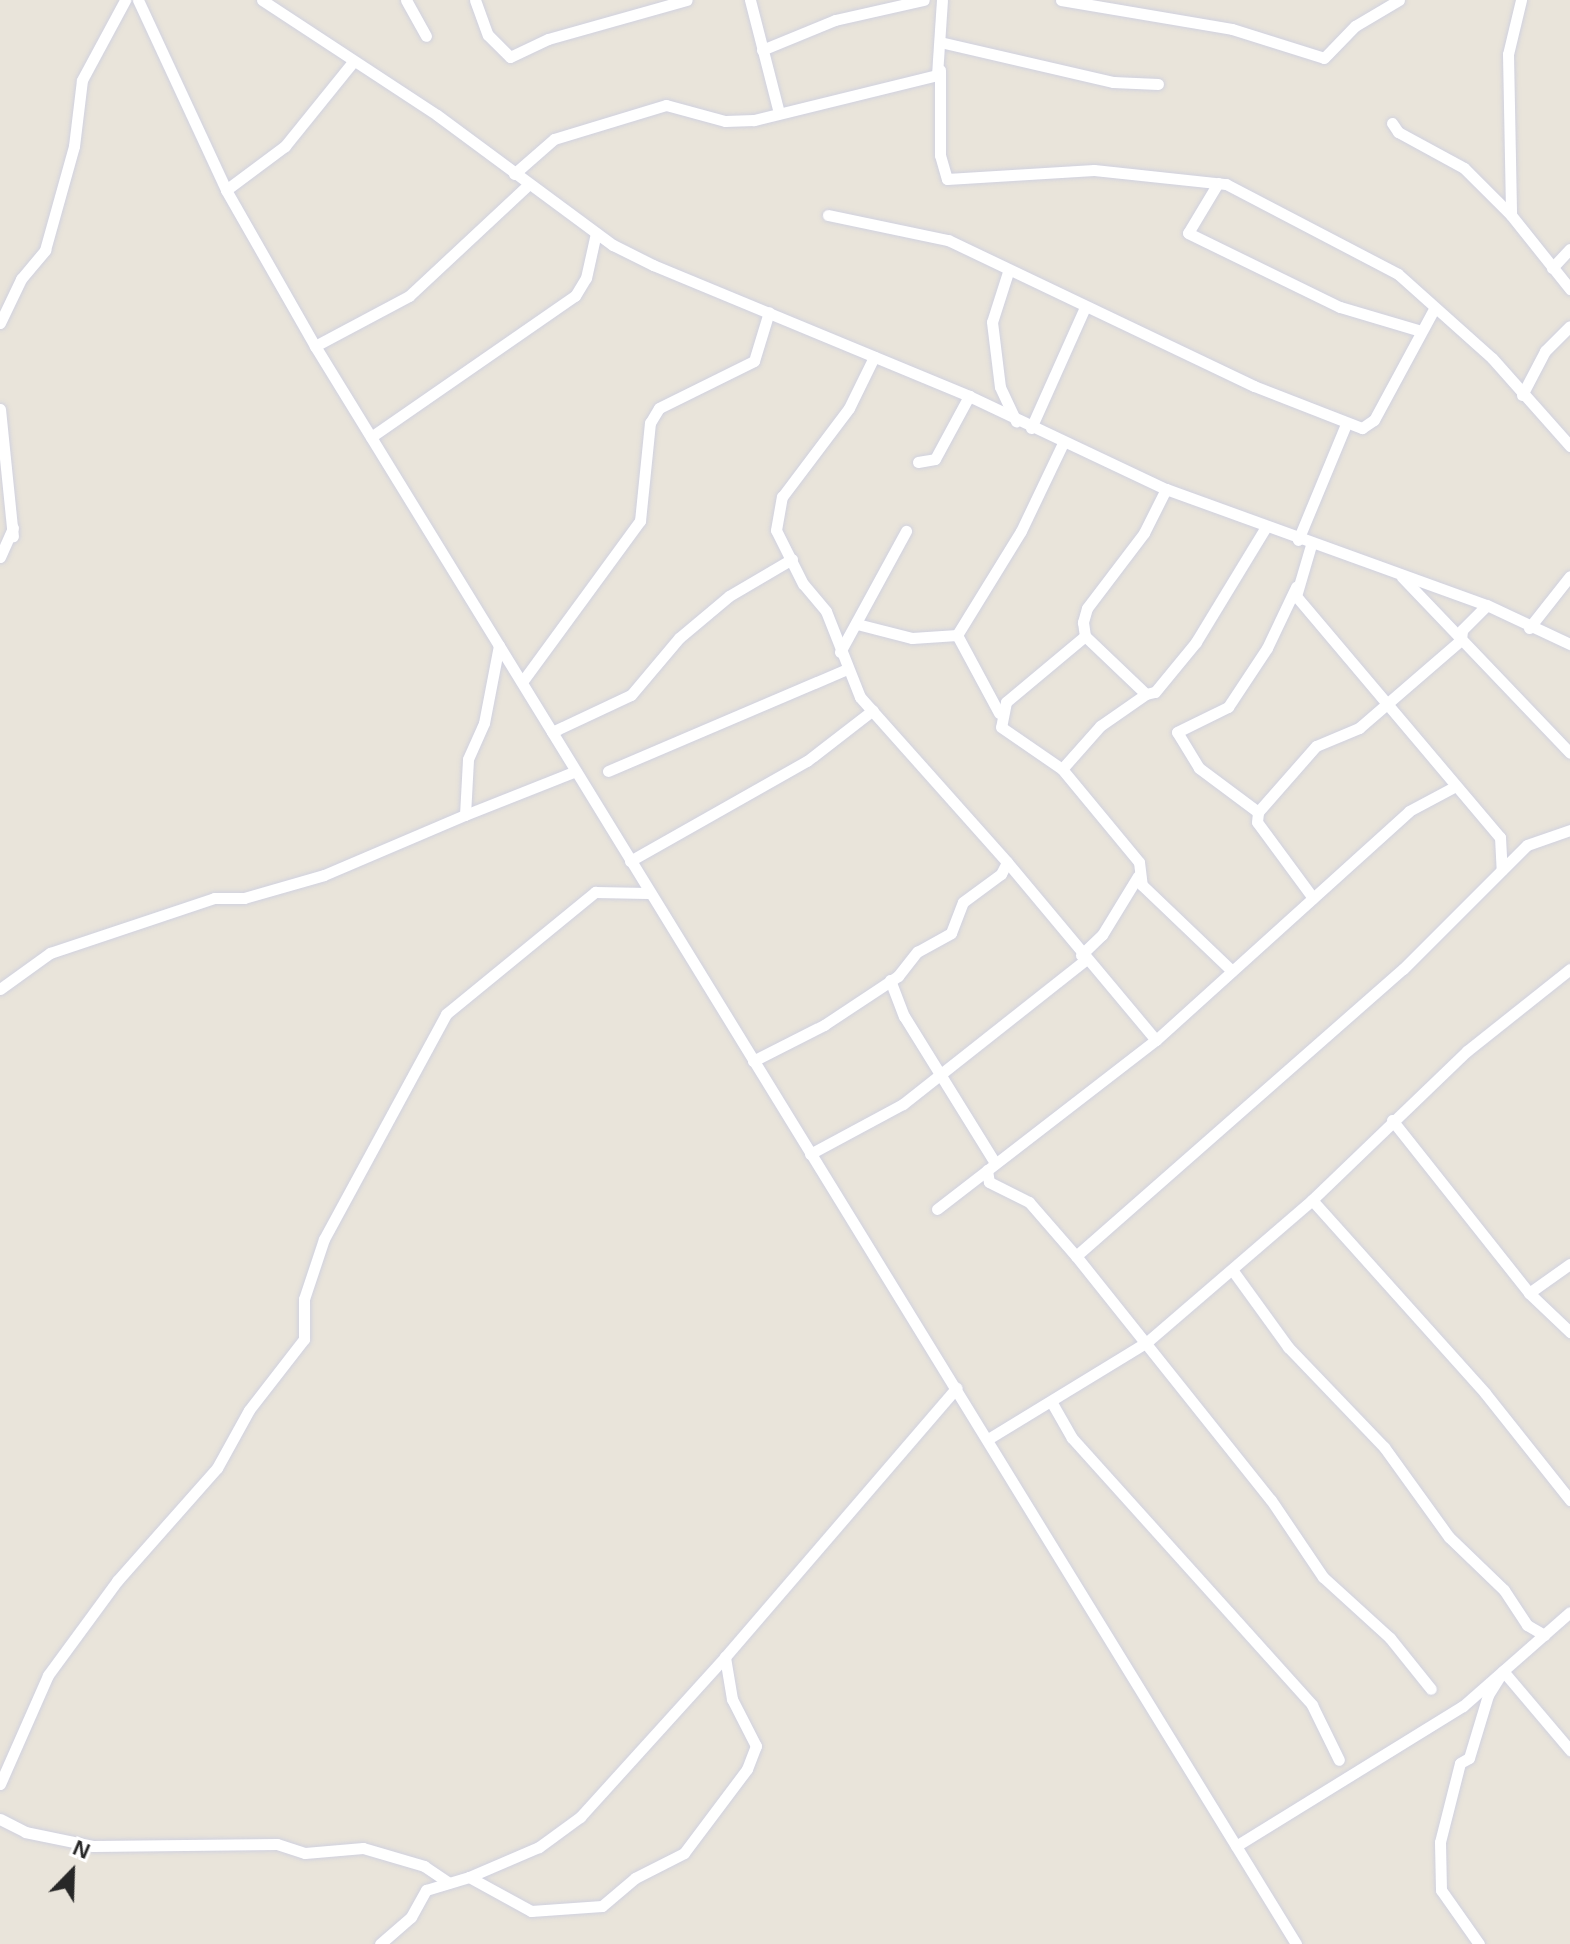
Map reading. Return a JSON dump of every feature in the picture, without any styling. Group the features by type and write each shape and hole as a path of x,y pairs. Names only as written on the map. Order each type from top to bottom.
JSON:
{"street":[{"path":"0,323 21,279 45,250 74,146 82,80 125,0"},
{"path":"138,0 226,190 315,346 1296,1944"},
{"path":"262,0 352,63 437,115 596,233 653,265 969,396 1017,422 1166,489 1311,545 1487,605 1529,628 1570,644"},
{"path":"406,0 426,36"},
{"path":"475,0 488,35 510,57 548,39 687,0"},
{"path":"750,0 779,113"},
{"path":"762,50 835,20 924,0"},
{"path":"942,0 940,155 947,179 1094,170 1218,183 1276,206 1398,274 1492,358 1570,446"},
{"path":"1061,0 1232,29 1324,58 1355,26 1399,0"},
{"path":"1511,215 1508,54 1521,0"},
{"path":"940,42 1113,82 1158,84"},
{"path":"226,190 285,146 352,63"},
{"path":"514,174 554,139 666,105 725,121 779,113 911,83 940,70"},
{"path":"1392,123 1398,132 1464,168 1511,215 1570,289"},
{"path":"1218,183 1188,233 1197,240 1340,307 1421,331"},
{"path":"315,346 409,296 528,185"},
{"path":"828,215 913,228 1346,424 1362,428 1374,420 1434,309"},
{"path":"371,437 575,296 586,278 596,233"},
{"path":"1552,268 1570,249"},
{"path":"1008,272 992,322 1000,387 1017,422"},
{"path":"1031,428 1085,307"},
{"path":"522,682 640,521 650,423 659,408 754,361 769,312"},
{"path":"1522,395 1545,351 1570,326"},
{"path":"874,357 849,408 775,512 776,530 826,611 845,670 873,710 1007,862 1083,958 1156,1040"},
{"path":"918,462 935,459 969,396"},
{"path":"0,409 6,510 13,532 0,557"},
{"path":"1298,540 1346,424"},
{"path":"957,635 1021,531 1063,443"},
{"path":"999,713 1085,636 1087,608 1144,533 1166,489"},
{"path":"1062,769 1100,726 1165,682 1196,642 1266,527"},
{"path":"840,652 906,531"},
{"path":"1258,812 1199,768 1177,732 1228,707 1267,648 1296,587 1311,545"},
{"path":"552,732 631,695 689,630 729,596 792,559"},
{"path":"1399,573 1570,753"},
{"path":"1529,628 1570,576"},
{"path":"1296,587 1303,606 1386,701 1454,787 1500,837 1527,845"},
{"path":"1313,898 1257,822 1258,812 1316,746 1359,728 1386,701 1461,640 1462,630 1487,605"},
{"path":"857,624 912,638 957,635"},
{"path":"957,635 999,713 1001,727 1027,750 1062,769 1131,851 1139,875 1167,912 1230,969"},
{"path":"1085,636 1146,694"},
{"path":"465,815 468,759 484,723 499,645"},
{"path":"608,771 845,670"},
{"path":"630,861 807,761 873,710"},
{"path":"0,989 50,953 214,898 244,898 324,875 576,771"},
{"path":"937,1209 1156,1040 1230,969 1409,811 1454,787"},
{"path":"1076,1256 1403,969 1527,845 1570,830"},
{"path":"1500,837 1502,871"},
{"path":"753,1061 824,1025 890,980 917,952 951,933 963,902 1001,874 1007,862"},
{"path":"810,1154 877,1121 943,1074 1083,958 1133,892 1139,875"},
{"path":"0,1784 48,1675 117,1581 217,1468 257,1400 304,1339 304,1299 324,1239 446,1014 595,892 648,893"},
{"path":"988,1439 1052,1403 1147,1342 1312,1200 1392,1120 1570,969"},
{"path":"890,980 904,1016 943,1074 991,1167 989,1182 1029,1202 1147,1342 1323,1577 1390,1638 1431,1689"},
{"path":"1392,1120 1529,1293 1570,1332"},
{"path":"1312,1200 1485,1393 1570,1500"},
{"path":"1529,1293 1570,1264"},
{"path":"1233,1271 1288,1347 1384,1447 1449,1537 1504,1590 1527,1625 1544,1635"},
{"path":"380,1944 411,1917 426,1890 469,1877 539,1847 580,1817 725,1657 956,1388"},
{"path":"1052,1403 1072,1438 1312,1705 1339,1760"},
{"path":"1236,1846 1339,1778 1390,1756 1503,1671 1570,1612"},
{"path":"469,1877 531,1911 560,1912 602,1906 635,1878 684,1853 747,1769 756,1746 732,1699 725,1657"},
{"path":"1503,1671 1570,1750"},
{"path":"1479,1944 1441,1890 1440,1842 1460,1763 1469,1758 1488,1695 1503,1671"},
{"path":"0,1819 25,1832 93,1846 277,1844 305,1853 363,1848 424,1866 449,1883"}]}
